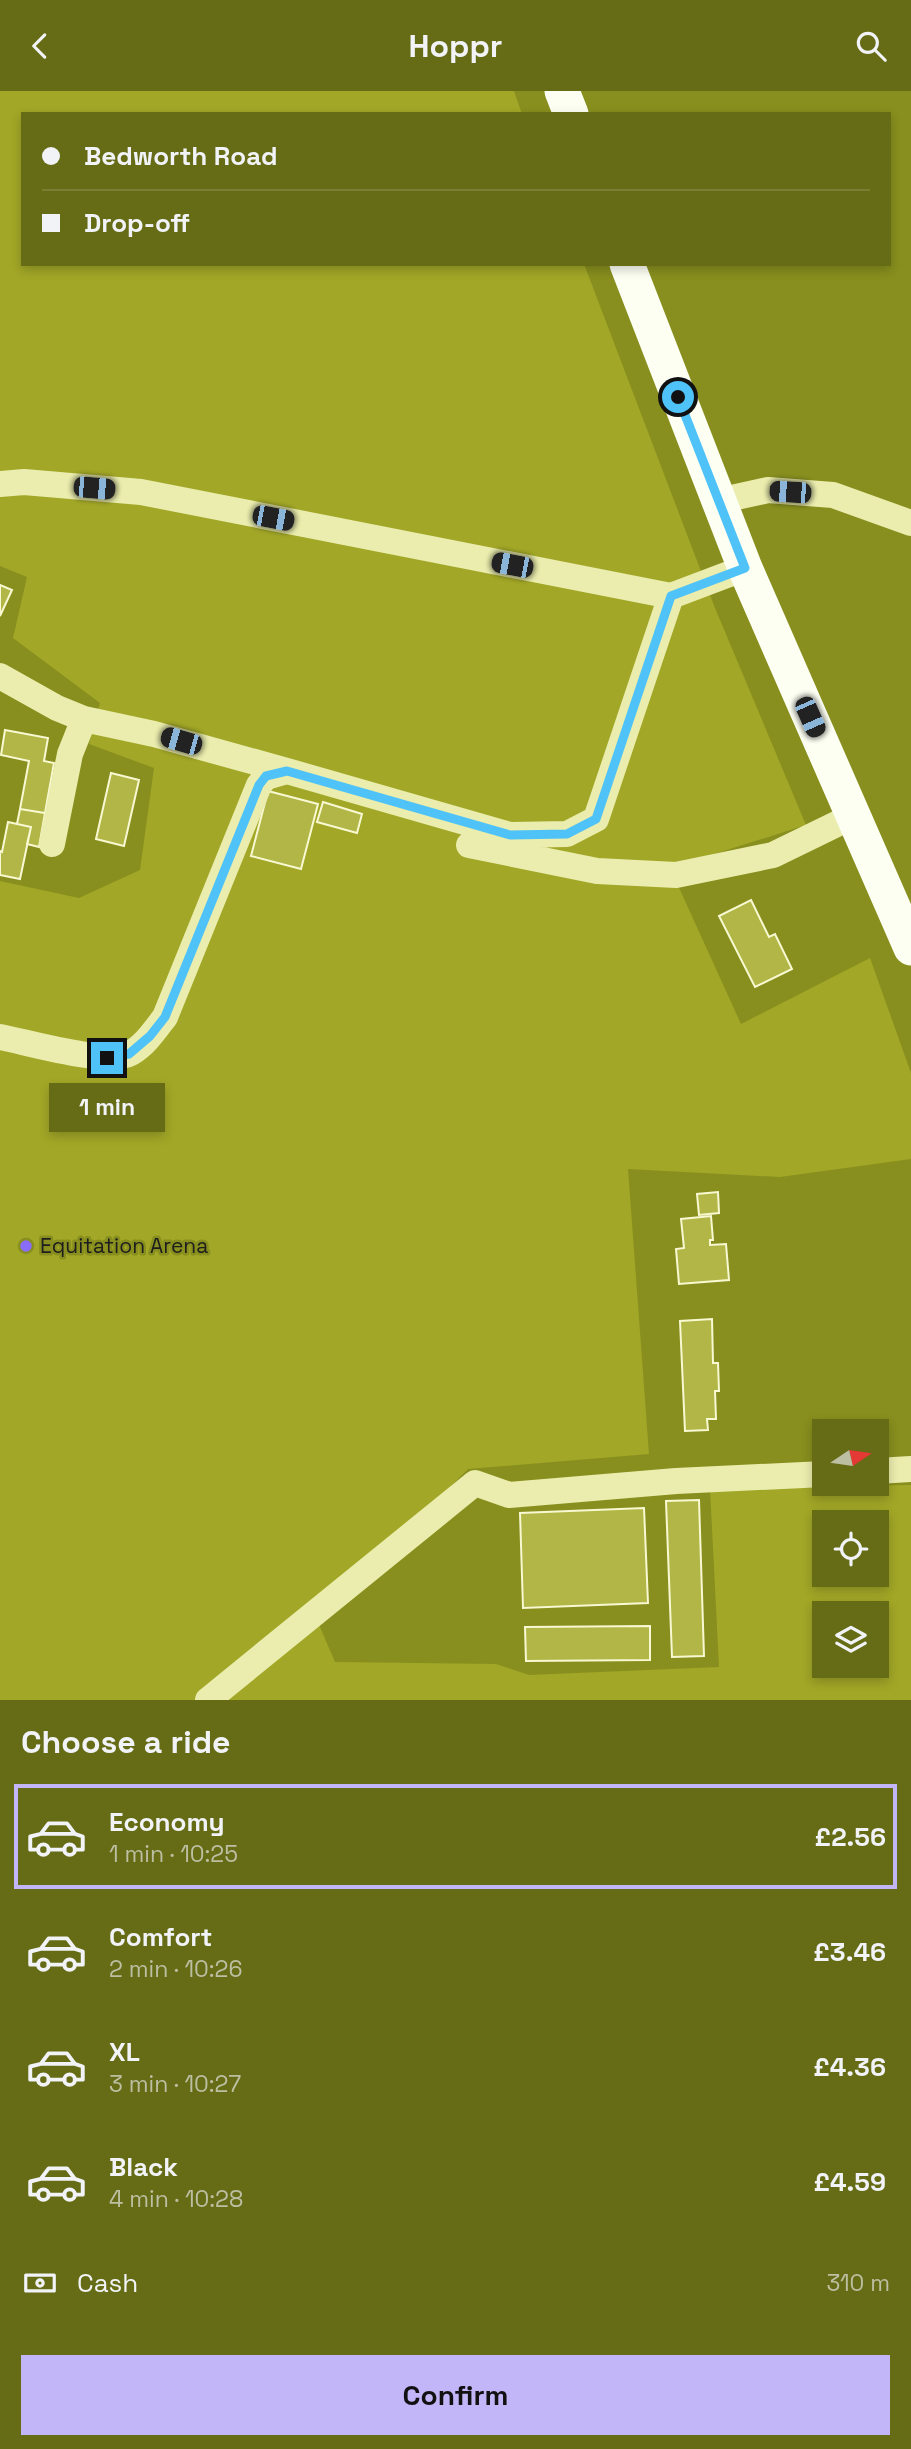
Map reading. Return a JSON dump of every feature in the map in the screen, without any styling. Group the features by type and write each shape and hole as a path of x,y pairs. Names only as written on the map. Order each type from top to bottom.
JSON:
{"main road":[{"path":"562,91 570,112"},
{"path":"627,266 745,568 911,948"}],"lane":[{"path":"0,484 24,482 141,492 671,596 745,568"},
{"path":"718,501 768,490 833,495 911,523"},
{"path":"4,684 84,719 154,734 510,835 567,834 596,819 671,596"},
{"path":"52,844 70,754 84,719"},
{"path":"0,1037 107,1058 129,1054 150,1036 165,1017 259,785 266,776 287,771"},
{"path":"469,845 597,871 676,875 773,855 853,815"},
{"path":"889,1470 911,1469"},
{"path":"208,1700 475,1483 509,1495 676,1481 812,1474"}],"shaded area":[{"path":"0,91 514,91 521,112 21,112 21,266 585,266 715,608 806,825 670,868 741,1024 870,958 911,1073 911,1159 780,1177 628,1169 649,1454 468,1469 317,1620 335,1662 496,1664 529,1675 719,1667 710,1488 812,1486 812,1496 889,1496 889,1485 911,1485 911,1700 0,1700 0,881 79,898 140,870 154,768 89,744 100,703 13,638 27,577 0,566"}],"building":[{"path":"0,585 12,590 0,616"},
{"path":"5,730 48,738 44,761 54,763 45,813 20,809 29,761 1,755"},
{"path":"111,773 139,780 124,846 96,839"},
{"path":"268,791 318,804 301,869 251,856"},
{"path":"323,802 362,814 357,833 317,822"},
{"path":"20,809 45,813 39,847 27,844 31,827 17,824"},
{"path":"8,822 31,827 20,879 0,875 0,851 2,852"},
{"path":"751,900 769,937 775,934 792,969 755,987 719,916"},
{"path":"718,1192 719,1213 699,1215 697,1194"},
{"path":"711,1216 713,1240 710,1240 710,1245 726,1244 729,1280 679,1284 676,1249 684,1248 681,1219"},
{"path":"712,1319 713,1363 718,1363 716,1419 707,1419 708,1430 685,1431 680,1321"},
{"path":"699,1500 704,1656 672,1657 666,1501"},
{"path":"644,1508 648,1603 523,1608 520,1513"},
{"path":"650,1626 650,1660 526,1661 525,1627"}],"place":[{"name":"Equitation Arena","path":"26,1246"}],"route":[{"path":"107,1058 129,1054 150,1036 165,1017 259,785 266,776 287,771 510,835 567,834 596,819 671,596 745,568 678,397"}]}
